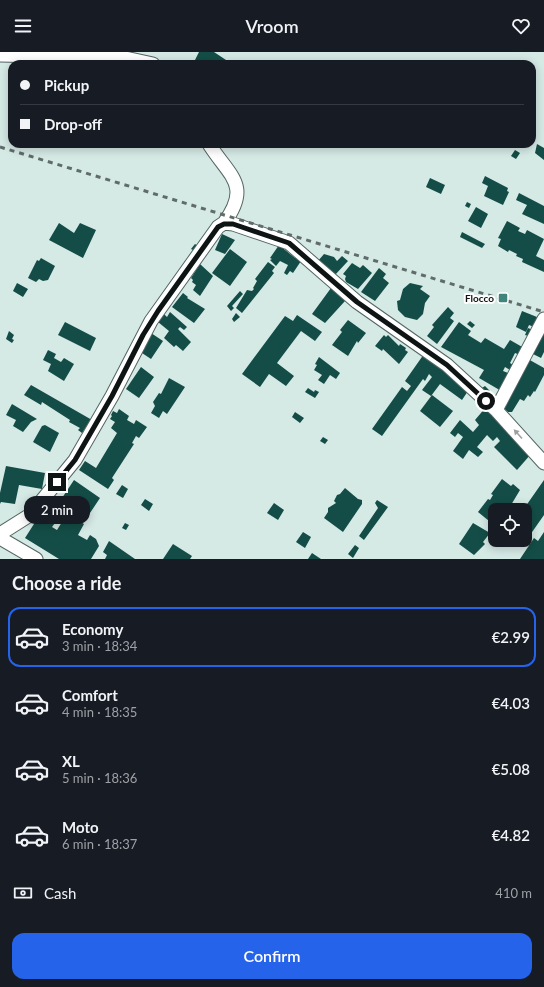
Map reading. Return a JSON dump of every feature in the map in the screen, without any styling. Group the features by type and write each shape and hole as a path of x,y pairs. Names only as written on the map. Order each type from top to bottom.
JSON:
{"street":[{"path":"0,55 125,58 134,60"},
{"path":"212,148 231,175 238,190 237,201 224,224"},
{"path":"0,534 30,515 75,460 112,396 151,321 206,241 218,227 224,224 233,224 289,243 357,302 447,365 496,410 544,463"},
{"path":"496,410 544,319"},
{"path":"0,538 36,559"}],"building":[{"path":"199,52 214,52 226,60 195,60"},
{"path":"537,144 544,148 544,160 535,153"},
{"path":"515,150 520,153 516,159 511,156"},
{"path":"485,176 508,188 507,191 509,192 503,205 484,196 488,186 482,183"},
{"path":"430,178 445,185 441,194 426,187"},
{"path":"519,193 544,206 544,224 522,214 527,205 516,200"},
{"path":"467,202 471,204 469,208 465,206"},
{"path":"476,207 488,214 481,228 468,221"},
{"path":"507,221 520,228 518,231 525,234 527,230 544,239 536,256 544,260 544,272 522,262 523,259 516,256 517,254 509,250 508,252 498,246 501,239 498,238"},
{"path":"59,223 74,233 80,223 96,230 83,258 49,240"},
{"path":"462,232 485,244 482,248 460,237"},
{"path":"222,234 235,240 225,254 215,250"},
{"path":"195,244 198,246 195,251 191,249"},
{"path":"279,245 301,261 293,273 290,271 287,275 284,273 288,265 280,261 276,266 270,260 272,259 270,258"},
{"path":"230,249 247,262 230,286 212,273"},
{"path":"324,254 334,257 337,261 342,256 348,261 335,275 318,261"},
{"path":"41,258 55,266 48,280 43,281 39,279 36,282 28,278 37,260 39,261"},
{"path":"268,262 275,267 272,271 274,273 242,313 236,308 247,290 252,291 254,289 253,288 257,281 255,279"},
{"path":"352,263 360,268 363,265 372,273 358,289 346,282 346,276 343,274"},
{"path":"200,264 213,276 200,296 193,290 196,285 192,282 193,280 191,278"},
{"path":"379,268 386,274 383,278 389,283 375,301 361,292"},
{"path":"17,283 28,289 23,297 13,291"},
{"path":"410,283 423,286 420,289 430,296 425,303 423,314 417,320 405,317 398,310 397,301 400,300 403,289"},
{"path":"331,288 345,301 325,323 312,314"},
{"path":"240,291 243,294 232,306 234,308 231,311 227,306"},
{"path":"183,293 188,297 187,298 205,309 194,323 172,307"},
{"path":"448,307 454,313 450,318 454,321 437,344 427,336 434,327 432,325"},
{"path":"522,311 537,317 534,327 529,325 526,332 516,327"},
{"path":"170,312 187,327 184,330 180,327 178,329 191,342 183,351 176,345 174,347 164,338 169,331 158,322 164,314 167,317"},
{"path":"236,313 240,317 234,322 232,319"},
{"path":"297,315 322,332 315,341 301,331 277,363 294,376 286,386 269,374 260,387 242,374 285,316 293,321"},
{"path":"348,320 366,333 358,343 357,341 348,356 332,345 342,332 340,330"},
{"path":"470,321 475,325 472,328 467,324"},
{"path":"65,322 96,338 90,351 58,335"},
{"path":"459,322 471,331 468,335 481,343 485,338 504,349 510,340 524,348 520,355 515,353 510,363 513,365 510,370 505,367 503,371 513,375 503,392 479,378 484,370 441,347"},
{"path":"528,328 535,331 532,337 525,335"},
{"path":"544,329 544,352 541,358 531,353"},
{"path":"9,331 14,335 12,339 14,340 12,343 6,339"},
{"path":"151,333 163,341 151,359 139,351"},
{"path":"384,335 386,337 388,335 399,346 400,344 406,348 405,350 408,352 399,364 383,349 382,351 375,346"},
{"path":"48,350 56,354 54,358 61,362 64,358 74,364 64,381 48,371 51,364 43,360"},
{"path":"424,354 468,391 462,400 440,384 431,396 422,390 432,377 429,374 425,381 423,379 382,436 372,429 402,387 407,391 411,386 405,381"},
{"path":"319,357 340,373 336,379 330,375 324,384 318,380 322,375 314,370 317,365 315,364"},
{"path":"528,359 544,368 544,375 535,392 534,391 530,397 528,395 524,401 520,399 512,412 508,412 502,407"},
{"path":"141,367 154,377 139,398 126,389"},
{"path":"169,378 185,387 167,414 163,411 159,418 151,413 155,406 153,402 159,393 161,394"},
{"path":"31,385 92,420 89,425 88,424 82,433 78,430 80,428 69,422 70,420 42,402 41,405 24,395"},
{"path":"485,386 492,393 489,396 482,388"},
{"path":"308,388 314,392 315,390 319,392 315,398 305,392"},
{"path":"432,395 453,411 440,427 420,411"},
{"path":"12,404 37,419 31,422 23,432 13,426 16,420 6,415"},
{"path":"486,407 531,454 517,470 494,447 500,441 497,437 493,441 487,435 477,447 483,452 478,457 469,450 463,459 453,451 463,437 458,433 455,437 450,433 460,420 473,432 479,425 475,420"},
{"path":"119,409 129,416 127,420 134,424 136,420 147,427 139,438 136,436 132,443 134,444 112,478 114,480 108,489 79,470 85,461 96,468 117,433 111,428 115,422 110,419 113,411 117,413"},
{"path":"295,412 304,418 300,423 292,417"},
{"path":"45,425 59,433 50,452 33,442 42,426"},
{"path":"323,437 328,440 325,444 320,441"},
{"path":"6,466 45,473 42,489 19,485 15,504 1,502 0,504 0,493"},
{"path":"502,479 511,486 513,484 520,490 512,503 488,503 488,520 478,512 488,499 490,500 493,495 491,494"},
{"path":"74,480 100,498 86,519 60,501"},
{"path":"544,480 544,515 532,532 532,503 528,503"},
{"path":"122,485 128,489 123,498 116,494"},
{"path":"345,488 358,499 362,500 362,504 343,532 324,518 328,512 328,508 336,503 334,501 337,495 340,494"},
{"path":"145,499 153,504 149,511 141,505"},
{"path":"377,500 388,507 364,540 359,536 378,508 375,503"},
{"path":"274,503 284,510 278,520 267,513"},
{"path":"41,513 47,517 49,513 58,519 52,527 57,530 67,514 84,524 78,535 87,540 90,535 96,539 99,546 91,559 59,559 25,538"},
{"path":"125,523 129,525 126,530 122,528"},
{"path":"473,523 488,532 488,536 483,542 485,544 474,555 459,544"},
{"path":"303,532 311,537 305,548 296,542"},
{"path":"544,532 544,559 520,559 528,547 532,547 532,541 534,538 538,541"},
{"path":"109,541 135,559 105,559 107,555 103,552"},
{"path":"173,544 192,556 190,559 163,559"},
{"path":"355,545 359,548 353,558 348,554"},
{"path":"312,553 321,559 308,559"}],"railway":[{"path":"0,147 544,312"}],"place":[{"name":"Flocco","path":"503,298"}],"route":[{"path":"57,482 75,460 112,396 151,321 206,241 218,227 224,224 233,224 289,243 357,302 447,365 486,401"}]}
